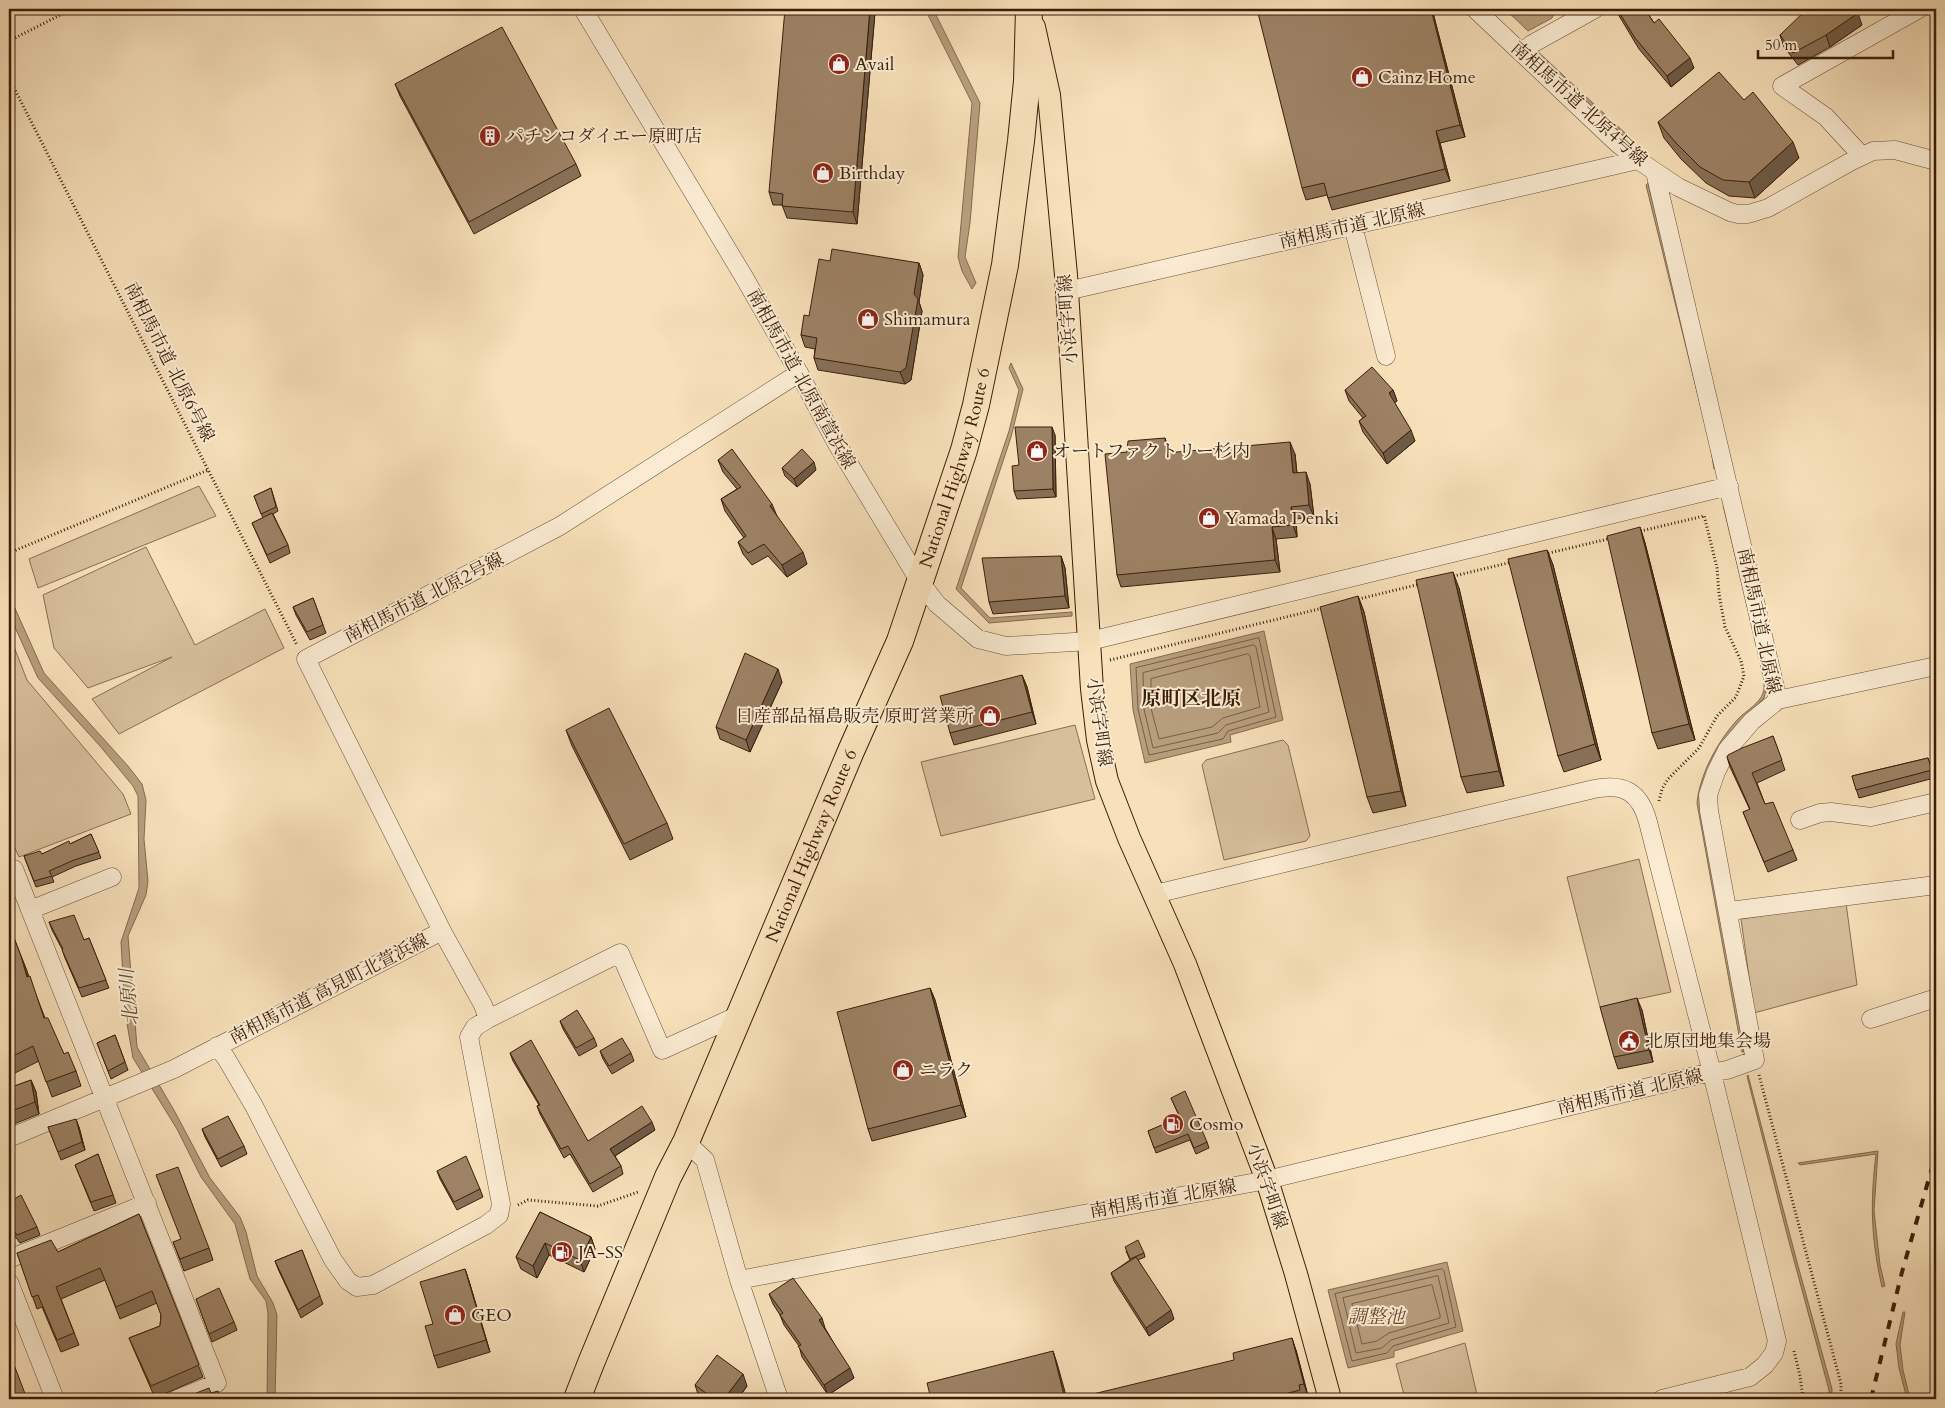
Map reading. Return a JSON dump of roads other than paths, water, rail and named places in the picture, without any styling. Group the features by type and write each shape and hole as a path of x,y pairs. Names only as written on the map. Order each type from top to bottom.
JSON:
{"highway":[{"name":"National Highway Route 6","path":"578,1399 668,1177 686,1142 847,760 900,640 964,450 976,405 1005,265 1027,81 1030,9"}],"main road":[{"name":"小浜字町線","path":"1030,9 1049,95 1067,291 1092,689 1098,740 1107,781 1129,838 1155,894 1210,1027 1267,1180 1330,1399"}],"street":[{"name":"南相馬市道 北原南萱浜線","path":"583,9 744,277 837,444 920,582 937,604 978,639 1006,646 1090,641 1729,486"},
{"name":"南相馬市道 北原4号線","path":"1475,9 1617,143 1638,160 1678,187 1730,212 1748,214 1759,212 1779,203 1873,151 1895,150 1936,161"},
{"path":"1521,53 1532,44 1596,9"},
{"path":"1862,156 1826,117 1782,86 1919,9"},
{"name":"南相馬市道 北原線","path":"1067,291 1638,160"},
{"name":"南相馬市道 北原線","path":"739,1280 1267,1180 1698,1075 1742,1066 1755,1060 1708,795 1716,772 1727,750 1752,721 1778,700 1655,172"},
{"path":"1353,226 1386,356"},
{"name":"南相馬市道 北原2号線","path":"442,931 306,658 560,526 799,373"},
{"path":"1778,700 1936,666"},
{"path":"1155,894 1594,789 1610,786 1625,789 1638,798 1645,812 1712,1073 1777,1341 1774,1353 1765,1365 1750,1377 1662,1399"},
{"path":"1800,820 1831,812 1871,817 1936,802"},
{"path":"14,869 217,1383 177,1399"},
{"path":"30,910 112,877"},
{"path":"1729,911 1936,885"},
{"name":"南相馬市道 高見町北萱浜線","path":"104,1099 174,1069 442,931 483,1005 488,1018"},
{"path":"217,1046 254,1106 333,1260 348,1281 357,1287 373,1285 486,1225 500,1215 501,1204 469,1036 474,1026 620,953 662,1050 740,1015"},
{"path":"1871,1019 1936,998"},
{"path":"9,1138 104,1099"},
{"path":"686,1142 705,1160 739,1280 779,1399"},
{"path":"9,1259 147,1203"},
{"path":"9,1282 54,1399"}],"water":[{"path":"925,9 933,9 980,103 970,223 965,257 976,283 972,289 962,271 958,257 972,103"},
{"path":"1505,9 1550,9 1554,13 1552,18 1528,31"},
{"path":"1534,48 1626,134 1623,136 1532,50"},
{"path":"1648,183 1718,468 1714,469 1710,444 1646,185"},
{"path":"1011,363 1023,389 1011,437 961,588 990,618 1072,612 1072,616 989,623 956,589 1009,431 1019,390 1009,368"},
{"path":"1726,504 1767,686 1764,698 1731,732 1704,781 1744,1052 1742,1052 1697,803 1706,768 1718,746 1739,718 1759,700 1764,690 1761,663 1723,505"},
{"name":"北原川","path":"9,595 44,673 142,784 146,800 144,839 148,881 146,895 128,936 137,1047 175,1112 210,1178 240,1217 246,1232 257,1276 273,1303 277,1315 275,1399 267,1399 268,1313 266,1301 250,1279 235,1224 201,1177 177,1129 133,1058 125,1012 121,942 139,888 138,796 133,786 100,746 38,678 9,614"},
{"path":"1264,631 1283,720 1230,735 1231,742 1145,763 1133,710 1130,664"},
{"path":"1748,1075 1832,1389 1832,1399 1829,1399 1829,1390 1788,1238"},
{"path":"1878,1151 1874,1211 1880,1265 1885,1286 1882,1287 1874,1237 1872,1205 1876,1154 1800,1165 1798,1163"},
{"name":"調整池","path":"1447,1262 1463,1331 1394,1351 1394,1357 1348,1368 1328,1290"},
{"path":"1903,1312 1905,1312 1900,1345 1903,1370 1910,1399 1907,1399 1899,1368 1896,1344"}],"railway":[{"path":"1871,1399 1902,1272 1936,1154"}],"place":[{"name":"Avail","path":"839,64"},
{"name":"Cainz Home","path":"1362,77"},
{"name":"パチンコダイエー原町店","path":"490,136"},
{"name":"Birthday","path":"823,173"},
{"name":"Shimamura","path":"868,319"},
{"name":"オートファクトリー杉内","path":"1037,451"},
{"name":"Yamada Denki","path":"1209,518"},
{"name":"日産部品福島販売 原町営業所","path":"990,716"},
{"name":"北原団地集会場","path":"1629,1041"},
{"name":"ニラク","path":"903,1070"},
{"name":"Cosmo","path":"1173,1124"},
{"name":"JA-SS","path":"562,1252"},
{"name":"GEO","path":"455,1315"}],"district":[{"name":"原町区北原","path":"1191,698"}]}
